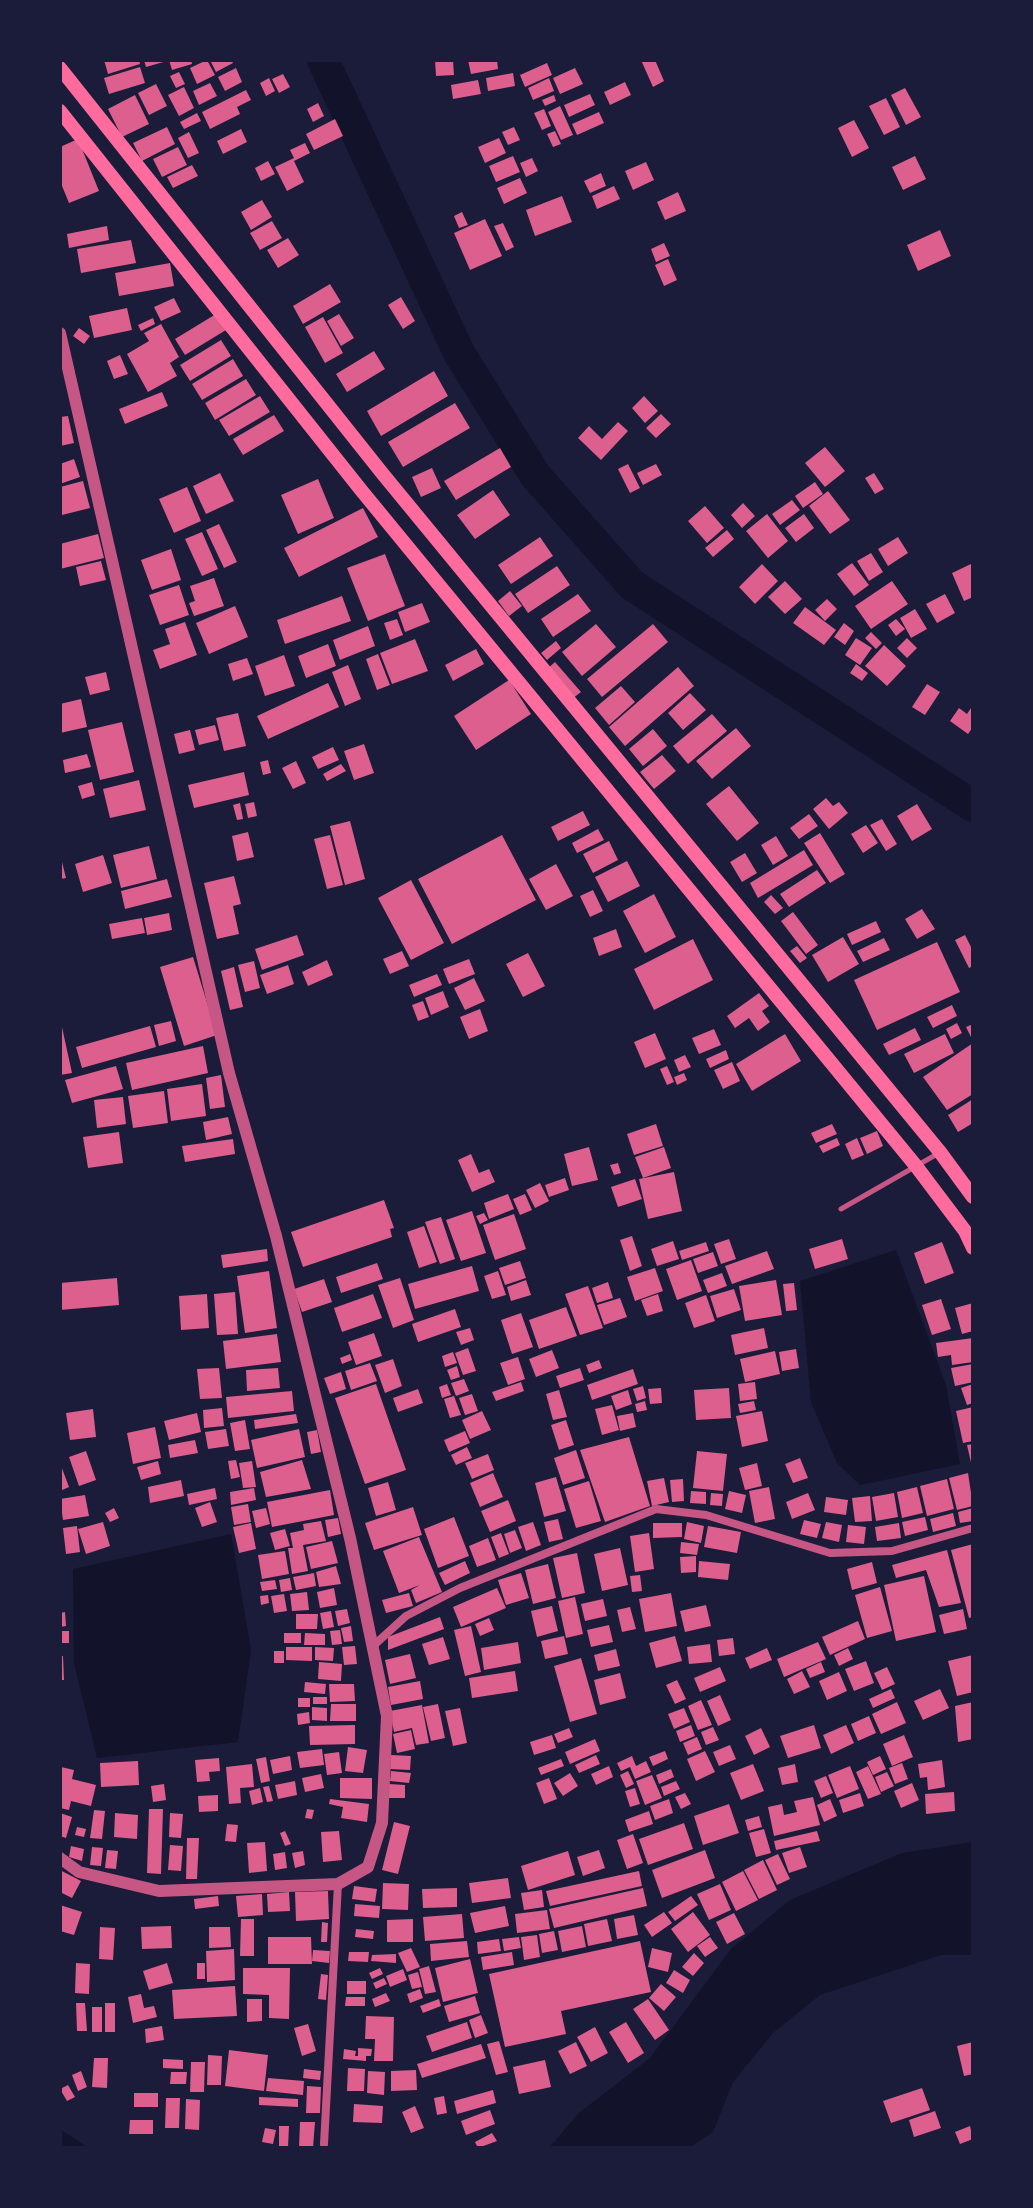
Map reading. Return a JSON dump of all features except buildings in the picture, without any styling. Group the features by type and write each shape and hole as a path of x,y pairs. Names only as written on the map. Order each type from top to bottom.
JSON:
{"main road":[{"path":"60,68 382,473 940,1152 973,1197"},
{"path":"60,111 361,490 916,1166 965,1231 973,1248"},
{"path":"141,212 163,196"}],"street":[{"path":"60,333 229,1073 276,1236 350,1538 387,1716 382,1823 368,1867 338,1884 159,1891 79,1872 60,1858"},
{"path":"372,1647 406,1616 460,1588 656,1509 706,1515 830,1553 892,1551 973,1528"},
{"path":"324,2144 338,1884"}],"lane":[{"path":"841,1209 940,1152"}],"shaded area":[{"path":"896,1250 946,1385 960,1464 860,1485 837,1463 811,1402 800,1281"},
{"path":"231,1534 251,1650 238,1742 97,1758 74,1663 73,1569"},
{"path":"973,1842 973,1955 941,1955 820,1995 774,2032 733,2082 713,2132 689,2148 549,2148 579,2113 650,2058 731,1949 790,1900 902,1853"},
{"path":"61,2130 89,2148 60,2148"}],"waterway":[{"path":"323,60 459,353 535,475 632,585 973,806"}]}
